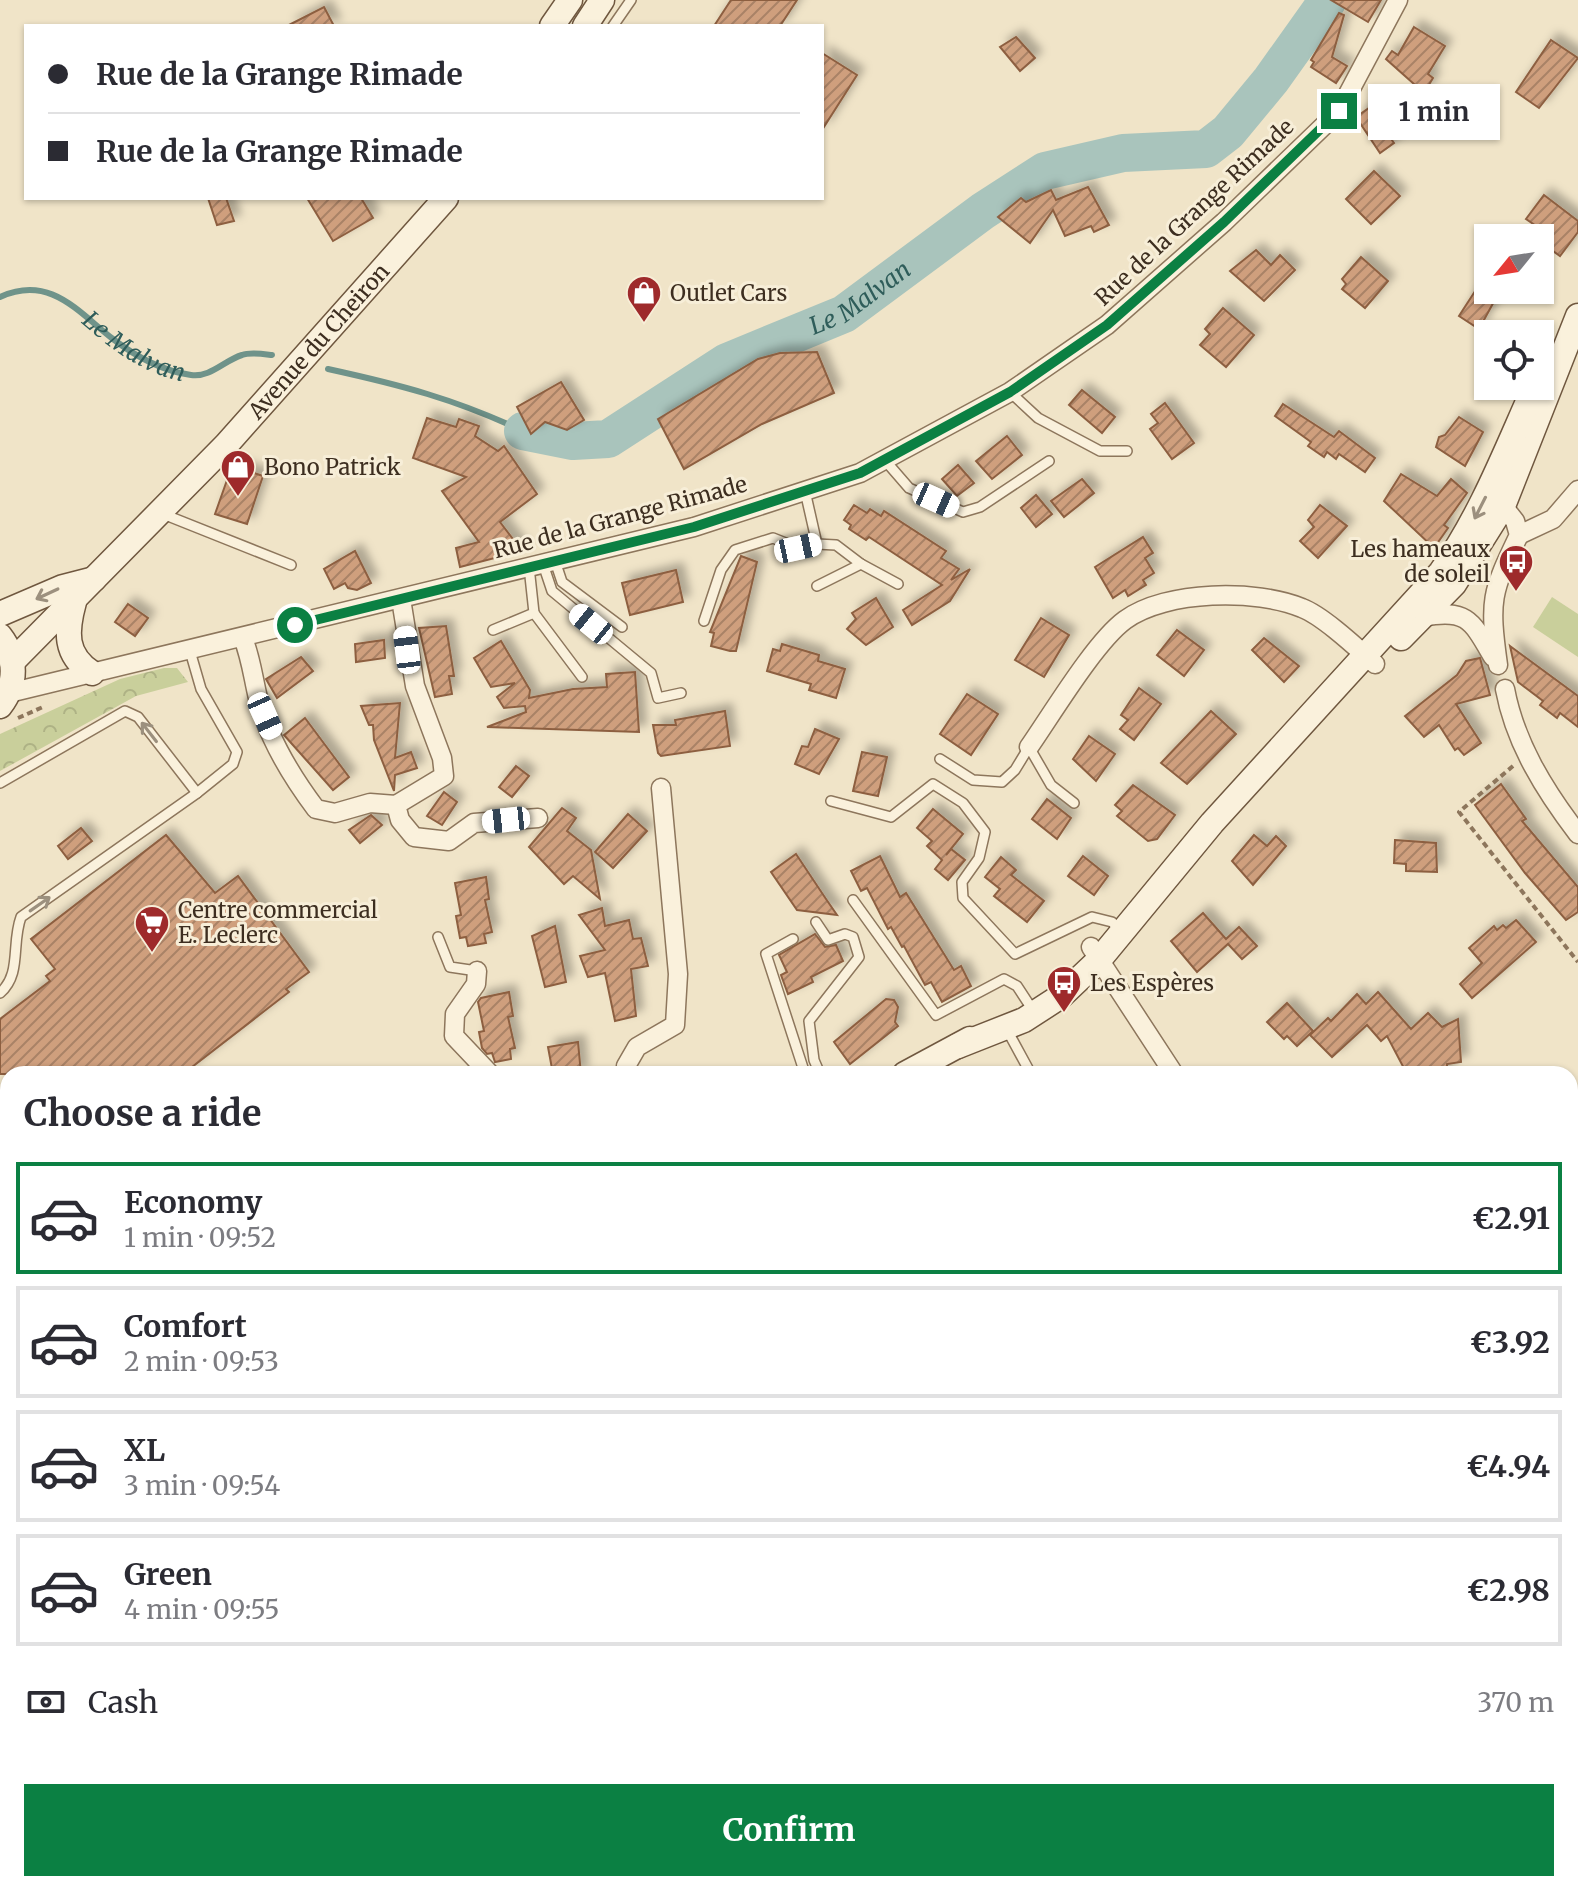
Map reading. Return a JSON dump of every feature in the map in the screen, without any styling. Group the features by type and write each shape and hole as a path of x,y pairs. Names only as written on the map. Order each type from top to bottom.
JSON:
{"main road":[{"path":"553,24 570,0"},
{"path":"586,24 602,0"},
{"name":"Avenue du Cheiron","path":"12,662 44,627 74,602 294,370 442,200"},
{"path":"1554,351 1578,307"},
{"path":"920,1066 1030,1008 1095,953 1296,734 1370,660 1423,617 1462,573 1503,506 1578,316"},
{"path":"1370,660 1465,539 1499,473 1529,400"},
{"name":"Avenue du Cheiron","path":"0,614 63,587 94,579"},
{"path":"74,602 67,630 69,644 76,658 92,673"},
{"path":"0,636 12,662 4,700"}],"street":[{"name":"Rue de la Grange Rimade","path":"4,700 92,673 694,527 860,473 1010,392 1107,325 1224,222 1339,111 1398,0"},
{"path":"1423,617 1450,612 1472,621 1498,665 1491,610 1497,581 1519,535 1553,519 1578,490"},
{"path":"1503,506 1515,521 1519,535"},
{"path":"1029,747 1087,663 1125,619 1183,597 1233,594 1304,608 1370,660"},
{"path":"243,638 252,661 259,701 289,773 316,809 335,813 370,803 396,805 444,776 442,758 415,686 401,599"},
{"path":"1505,689 1518,735 1529,757 1558,808 1578,834"},
{"path":"626,1066 637,1047 675,1025 678,974 661,788"},
{"path":"396,805 400,820 414,837 449,841 474,823 538,818"},
{"path":"1095,953 1169,1066"},
{"path":"477,971 476,984 455,1014 454,1036 482,1066"}],"lane":[{"path":"614,24 631,0"},
{"path":"1010,392 1038,418 1100,451 1127,451"},
{"path":"883,458 909,488 963,512 980,507 1049,461"},
{"path":"805,491 817,544"},
{"path":"160,512 291,565"},
{"path":"704,621 721,570 735,550 773,538 798,548 817,544 836,545 861,564 898,584"},
{"path":"542,564 534,613 582,677"},
{"path":"542,564 622,627"},
{"path":"542,564 552,591 651,673 658,698 681,693"},
{"path":"817,586 861,564"},
{"path":"493,630 534,613"},
{"path":"0,993 11,983 14,975 15,932 21,917 161,819 233,764 237,752 201,689 190,651"},
{"path":"0,783 125,711 138,717 197,793"},
{"path":"940,759 973,780 1002,782 1015,770 1029,747 1051,785 1074,803"},
{"path":"831,801 891,817 933,784 963,803 985,832 979,858 962,882 963,898 1015,954 1092,917 1117,928"},
{"path":"853,900 936,1015 1004,979 1017,986 1030,1008"},
{"path":"816,922 828,940 845,934 853,937 859,957 809,1021 817,1066"},
{"path":"438,937 450,967 477,971"},
{"path":"793,939 766,954 802,1066"},
{"path":"1004,1023 1027,1066"}],"path":[{"path":"1529,757 1517,763 1459,812 1578,962"}],"green space":[{"path":"1552,597 1578,614 1578,657 1533,627"},
{"path":"164,668 177,668 188,682 136,696 0,771 0,734 120,679"}],"building":[{"path":"731,0 797,0 781,24 715,24"},
{"path":"1331,0 1381,0 1368,22"},
{"path":"324,7 333,24 291,24"},
{"path":"1339,13 1344,15 1332,57 1347,66 1336,83 1311,67 1314,62 1311,60"},
{"path":"1414,27 1445,46 1428,74 1433,78 1424,93 1386,59 1392,51 1398,55"},
{"path":"1016,37 1035,58 1020,71 1000,47"},
{"path":"1551,40 1578,58 1539,108 1516,92"},
{"path":"824,54 857,75 824,127"},
{"path":"1369,108 1394,143 1380,153 1356,117"},
{"path":"1374,171 1400,196 1371,224 1346,199"},
{"path":"1088,187 1109,225 1094,232 1091,226 1065,236 1053,210 1030,243 998,217 1021,198 1026,202 1051,190 1056,200"},
{"path":"1544,195 1578,221 1578,232 1560,256 1554,252 1554,224 1533,224 1526,219"},
{"path":"209,200 227,200 234,221 217,225"},
{"path":"308,200 362,200 373,218 333,241"},
{"path":"1256,250 1271,265 1280,255 1295,270 1264,301 1230,271"},
{"path":"1361,257 1388,281 1365,308 1342,289 1346,284 1342,279"},
{"path":"1474,293 1474,304 1493,304 1484,320 1474,320 1474,326 1459,316"},
{"path":"1223,308 1254,335 1226,367 1200,345 1210,334 1205,329"},
{"path":"817,352 834,393 762,424 684,469 658,419 758,359 780,353"},
{"path":"561,382 584,420 567,430 545,422 531,434 517,407"},
{"path":"1082,390 1115,417 1102,433 1069,405"},
{"path":"1165,403 1194,443 1172,459 1150,429 1158,423 1151,414"},
{"path":"1283,404 1334,437 1339,431 1375,458 1365,472 1339,454 1336,459 1327,452 1324,457 1308,446 1311,442 1275,416"},
{"path":"1459,417 1483,432 1465,466 1436,447 1439,437 1445,435"},
{"path":"427,418 456,427 459,419 479,426 475,436 498,451 504,446 537,494 500,522 522,551 460,567 456,548 479,542 442,491 466,477 413,458"},
{"path":"1007,436 1022,455 992,479 976,461"},
{"path":"958,465 974,483 957,496 942,479"},
{"path":"232,466 263,476 247,524 215,514"},
{"path":"1401,474 1437,496 1451,479 1467,493 1444,525 1448,528 1434,548 1384,501"},
{"path":"1082,479 1094,493 1064,517 1051,501"},
{"path":"1036,495 1052,514 1036,527 1021,508"},
{"path":"854,505 867,513 870,509 881,516 884,511 946,551 941,558 959,569 951,580 970,569 950,601 912,625 903,610 942,585 869,537 866,540 849,529 851,525 844,520"},
{"path":"1320,505 1347,526 1318,558 1300,541 1314,527 1308,520"},
{"path":"1143,537 1153,553 1145,558 1154,573 1143,580 1146,585 1128,596 1125,590 1113,598 1095,567"},
{"path":"355,551 371,583 357,590 348,588 345,583 334,589 324,569"},
{"path":"741,556 757,562 736,651 730,651 711,646 714,633 710,632"},
{"path":"676,570 683,602 630,615 622,583"},
{"path":"876,598 893,627 866,645 847,629 856,619 852,613"},
{"path":"128,604 148,618 135,636 115,622"},
{"path":"1041,618 1069,635 1044,677 1015,660"},
{"path":"446,626 454,676 449,676 452,694 435,697 419,628"},
{"path":"1177,630 1204,650 1184,676 1157,655"},
{"path":"1264,638 1299,666 1284,682 1252,650"},
{"path":"384,640 385,658 356,662 355,644"},
{"path":"501,641 530,690 529,698 573,689 607,687 606,674 635,672 639,732 487,727 526,712 525,706 504,708 497,697 515,683 491,687 474,658"},
{"path":"782,644 819,655 818,661 845,669 836,698 809,690 811,684 767,671 773,649 780,651"},
{"path":"1510,646 1578,696 1578,727 1560,713 1557,718 1540,705 1543,701 1518,682"},
{"path":"301,657 313,671 277,698 266,679"},
{"path":"1480,658 1490,695 1456,704 1481,743 1464,755 1458,748 1455,750 1439,725 1424,737 1405,716 1457,675 1466,661"},
{"path":"1139,688 1161,704 1134,740 1120,729 1128,720 1121,715"},
{"path":"967,694 998,714 971,755 940,734"},
{"path":"400,703 395,758 411,752 417,768 395,775 394,791 374,740 373,725 369,725 361,706"},
{"path":"725,711 730,746 661,756 658,753 653,725 676,725 675,720"},
{"path":"1211,711 1236,734 1187,784 1161,763"},
{"path":"305,718 349,777 333,790 284,735"},
{"path":"815,729 839,739 819,774 795,764 802,746 808,747"},
{"path":"1089,736 1115,754 1096,781 1073,759"},
{"path":"862,752 887,757 878,796 853,791"},
{"path":"516,766 529,776 512,797 499,787"},
{"path":"1501,784 1526,819 1522,821 1578,887 1578,912 1566,920 1525,873 1475,805"},
{"path":"1133,785 1175,815 1157,839 1148,841 1117,816 1122,811 1115,805"},
{"path":"444,792 457,802 442,825 427,816"},
{"path":"1047,799 1071,818 1057,839 1032,819"},
{"path":"562,808 576,818 567,831 591,850 600,899 573,876 564,884 529,847"},
{"path":"933,809 963,834 946,855 951,849 965,860 948,880 935,869 942,860 927,846 932,841 917,828"},
{"path":"628,814 647,831 613,868 595,852"},
{"path":"371,815 382,825 360,843 349,830"},
{"path":"81,828 92,841 68,859 58,846"},
{"name":"Centre commercial E. Leclerc","path":"166,835 215,893 238,876 309,972 286,989 289,992 193,1066 0,1066 0,1019 50,981 46,976 55,969 31,939"},
{"path":"1254,835 1267,846 1276,836 1286,846 1253,885 1232,861"},
{"path":"1395,840 1436,843 1437,872 1406,871 1406,864 1394,863"},
{"path":"796,854 837,915 797,910 771,872"},
{"path":"880,856 900,897 906,893 954,970 961,966 971,986 942,1002 931,982 925,985 904,946 891,927 888,929 867,888 861,891 851,871"},
{"path":"1083,856 1108,876 1094,895 1068,876"},
{"path":"1001,857 1016,870 1011,875 1044,901 1027,922 994,896 1000,889 985,877"},
{"path":"486,877 489,899 485,900 492,932 484,934 486,943 468,946 466,937 460,938 456,916 461,915 455,883"},
{"path":"602,908 605,926 629,920 633,939 641,938 648,966 631,969 636,1016 615,1021 605,973 588,977 580,956 605,950 579,915"},
{"path":"1203,913 1226,939 1239,927 1257,946 1242,959 1228,944 1197,972 1171,941"},
{"path":"1516,920 1536,942 1472,998 1460,984 1482,963 1469,948 1494,926 1497,930 1503,925 1506,928"},
{"path":"555,926 566,982 545,987 532,936"},
{"path":"815,934 825,947 836,945 843,961 811,977 813,982 788,994 781,975 787,972 779,955"},
{"path":"509,992 513,1016 508,1017 515,1048 510,1049 511,1059 495,1062 492,1053 487,1054 482,1048 479,1032 484,1031 478,1002 481,998"},
{"path":"1378,992 1411,1029 1428,1013 1442,1027 1458,1019 1461,1062 1447,1066 1403,1066 1387,1036 1381,1041 1367,1025 1332,1057 1310,1035 1328,1018 1331,1021 1357,994 1366,1004"},
{"path":"886,999 894,1000 898,1007 895,1022 898,1026 850,1064 834,1042"},
{"path":"1287,1003 1313,1031 1297,1046 1287,1036 1284,1039 1267,1022"},
{"path":"578,1042 580,1066 552,1066 548,1047"}],"waterway":[{"name":"Le Malvan","path":"523,431 573,441 608,439 727,362 844,314 983,211 1045,171 1123,153 1206,149 1228,132 1271,80 1328,0"},
{"name":"Le Malvan","path":"0,297 18,291 48,293 75,308 131,351 150,362 181,373 205,374 245,354 272,355"},
{"name":"Le Malvan","path":"328,369 427,394 523,431"}],"place":[{"name":"Outlet Cars","path":"644,324"},
{"name":"Bono Patrick","path":"238,498"},
{"name":"Les hameaux de soleil","path":"1516,593"},
{"name":"Centre commercial E. Leclerc","path":"152,954"},
{"name":"Les Espères","path":"1064,1014"}],"route":[{"path":"295,625 694,527 860,473 1010,392 1107,325 1224,222 1339,111"}]}
